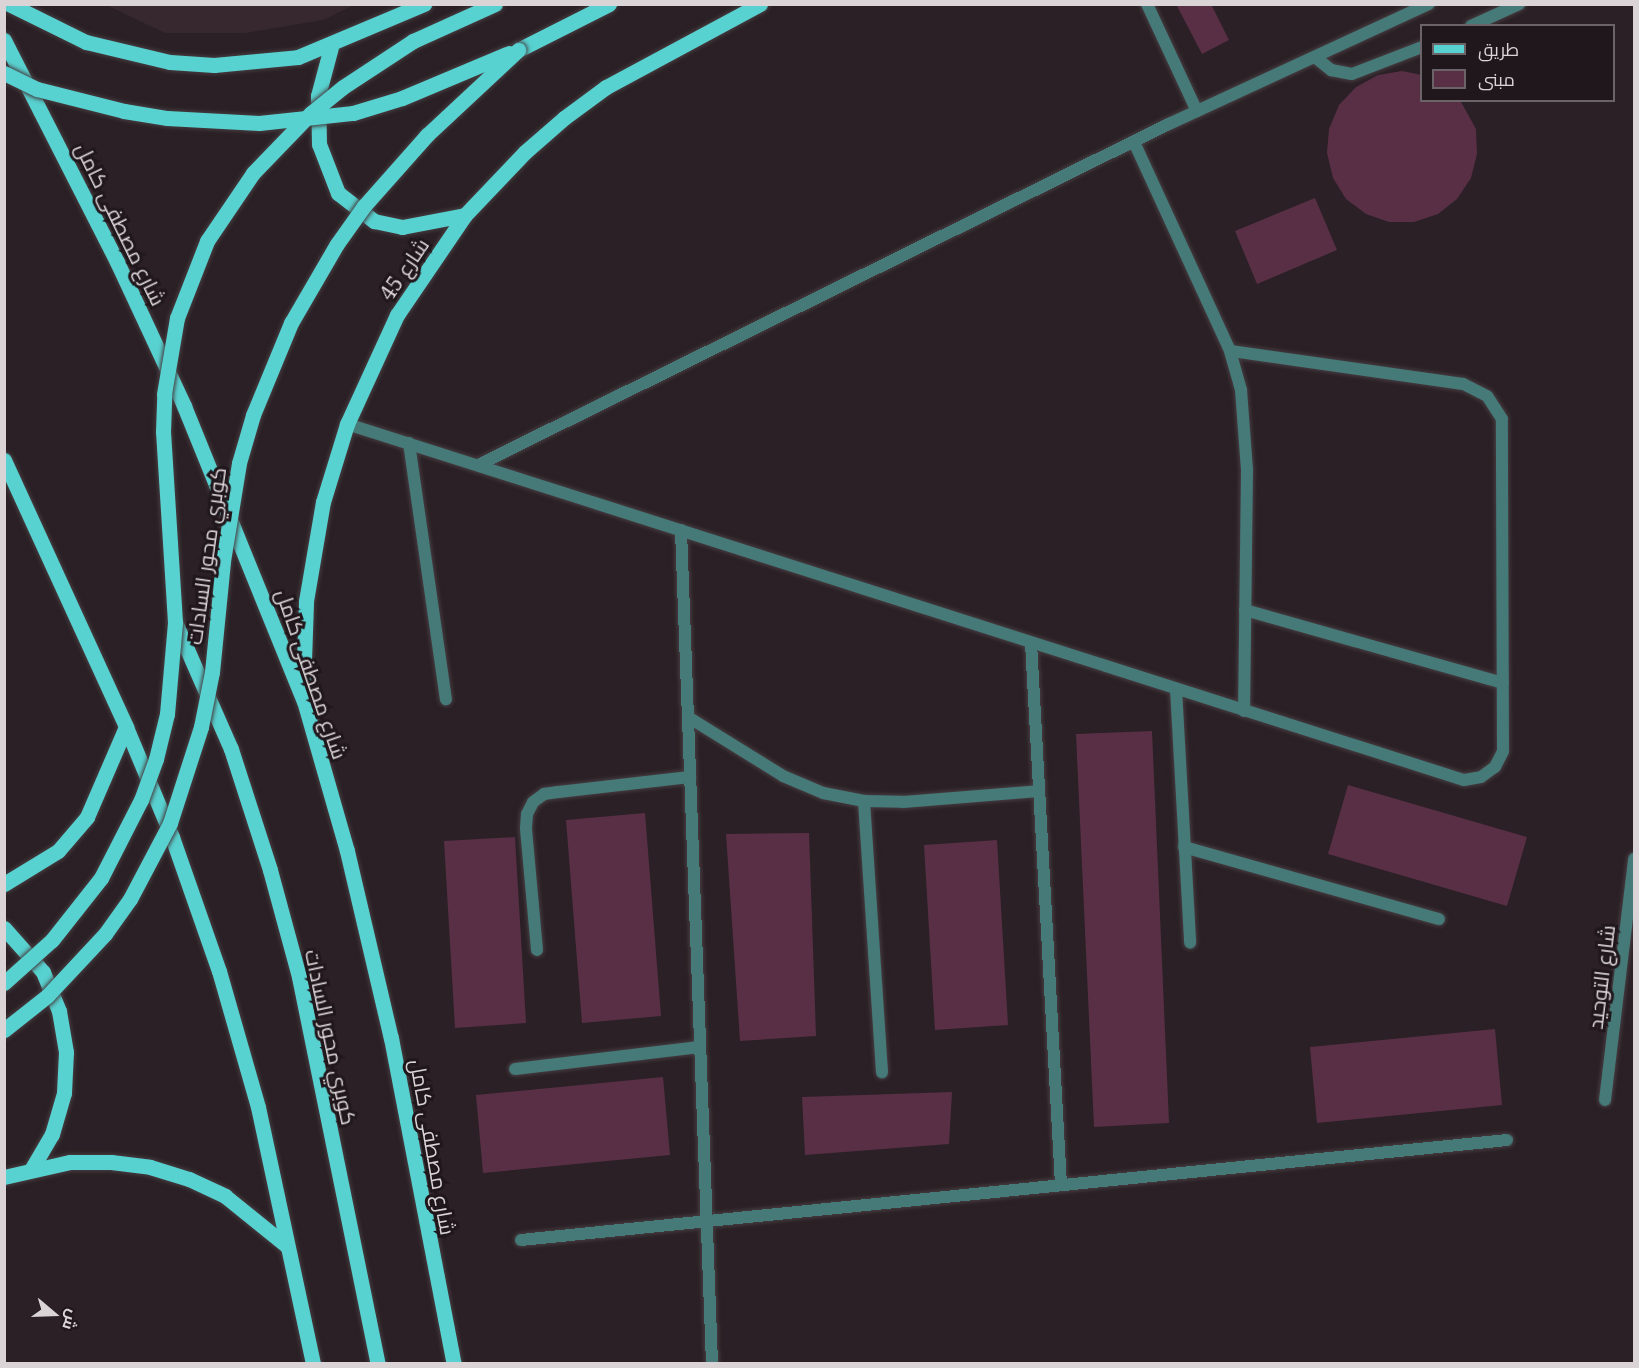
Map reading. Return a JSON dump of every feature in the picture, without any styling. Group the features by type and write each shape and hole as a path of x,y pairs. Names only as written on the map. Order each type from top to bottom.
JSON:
{"main road":[{"path":"9,4 86,42 170,62 256,64 298,57 331,47 424,4"},
{"name":"كوبري محور السادات","path":"4,983 75,913 123,840 156,759 167,714 176,622 163,432 164,394 177,318 207,241 253,173 335,93 413,41 495,4"},
{"name":"كوبري محور السادات","path":"4,73 38,89 124,111 201,121 259,123 353,113 402,98 518,50 609,4"},
{"name":"شارع 45","path":"304,701 305,621 313,551 322,502 346,424 397,315 465,215 525,152 606,87 760,4"},
{"name":"شارع مصطفى كامل","path":"4,40 117,262 184,406 304,701 347,851 391,1038 454,1364"},
{"path":"331,47 318,96 319,144 338,193 374,221 402,227 465,215"},
{"name":"كوبري محور السادات","path":"4,1030 46,996 105,934 130,899 170,823 185,783 208,694 229,512 239,463 256,406 291,323 331,254 364,206 427,135 518,50"},
{"path":"4,460 126,727 172,837 219,971 258,1107 313,1364"},
{"name":"كوبري محور السادات","path":"176,622 231,749 270,870 299,977 378,1364"},
{"path":"4,884 58,851 87,817 126,727"},
{"path":"4,928 43,972 60,1011 66,1052 64,1094 52,1134 31,1170"},
{"path":"4,1178 70,1162 111,1162 189,1179 225,1196 258,1218 287,1246"}],"street":[{"path":"1147,4 1197,111"},
{"path":"478,465 1197,111 1429,4"},
{"path":"1475,24 1519,4"},
{"path":"1315,57 1331,70 1352,74 1420,48"},
{"path":"1134,142 1230,351 1246,430 1244,711"},
{"path":"346,424 1464,780 1482,777 1496,767 1503,751 1502,419 1487,396 1463,384 1230,351"},
{"path":"409,443 446,699"},
{"path":"681,530 712,1364"},
{"path":"1245,610 1503,683"},
{"path":"1031,642 1061,1185"},
{"path":"1176,688 1190,943"},
{"path":"688,717 783,776 823,793 864,801 1040,791"},
{"path":"537,950 526,828 527,814 534,802 544,794 690,777"},
{"path":"864,801 882,1072"},
{"path":"1184,847 1439,920"},
{"name":"شارع التوحيد","path":"1605,1100 1632,907 1635,858"},
{"path":"515,1069 700,1047"},
{"path":"521,1240 1507,1140"}],"shaded area":[{"path":"354,4 323,20 245,33 165,33 106,5"}],"building":[{"path":"1176,4 1211,4 1229,40 1202,54"},
{"path":"1402,71 1420,75 1420,102 1461,102 1476,129 1477,154 1471,178 1457,199 1438,214 1414,222 1389,222 1366,214 1346,199 1333,178 1327,153 1329,129 1339,105 1356,87 1378,75"},
{"path":"1315,198 1337,250 1257,284 1235,231"},
{"path":"1152,731 1169,1123 1094,1127 1076,734"},
{"path":"1348,785 1527,837 1507,906 1328,854"},
{"path":"645,813 661,1016 582,1023 566,820"},
{"path":"809,833 816,1036 740,1041 726,834"},
{"path":"515,837 526,1023 455,1028 444,841"},
{"path":"997,840 1008,1025 935,1030 924,845"},
{"path":"1495,1029 1502,1105 1317,1123 1310,1047"},
{"path":"663,1077 670,1155 483,1173 476,1095"},
{"path":"952,1092 949,1144 805,1155 802,1097"}]}
